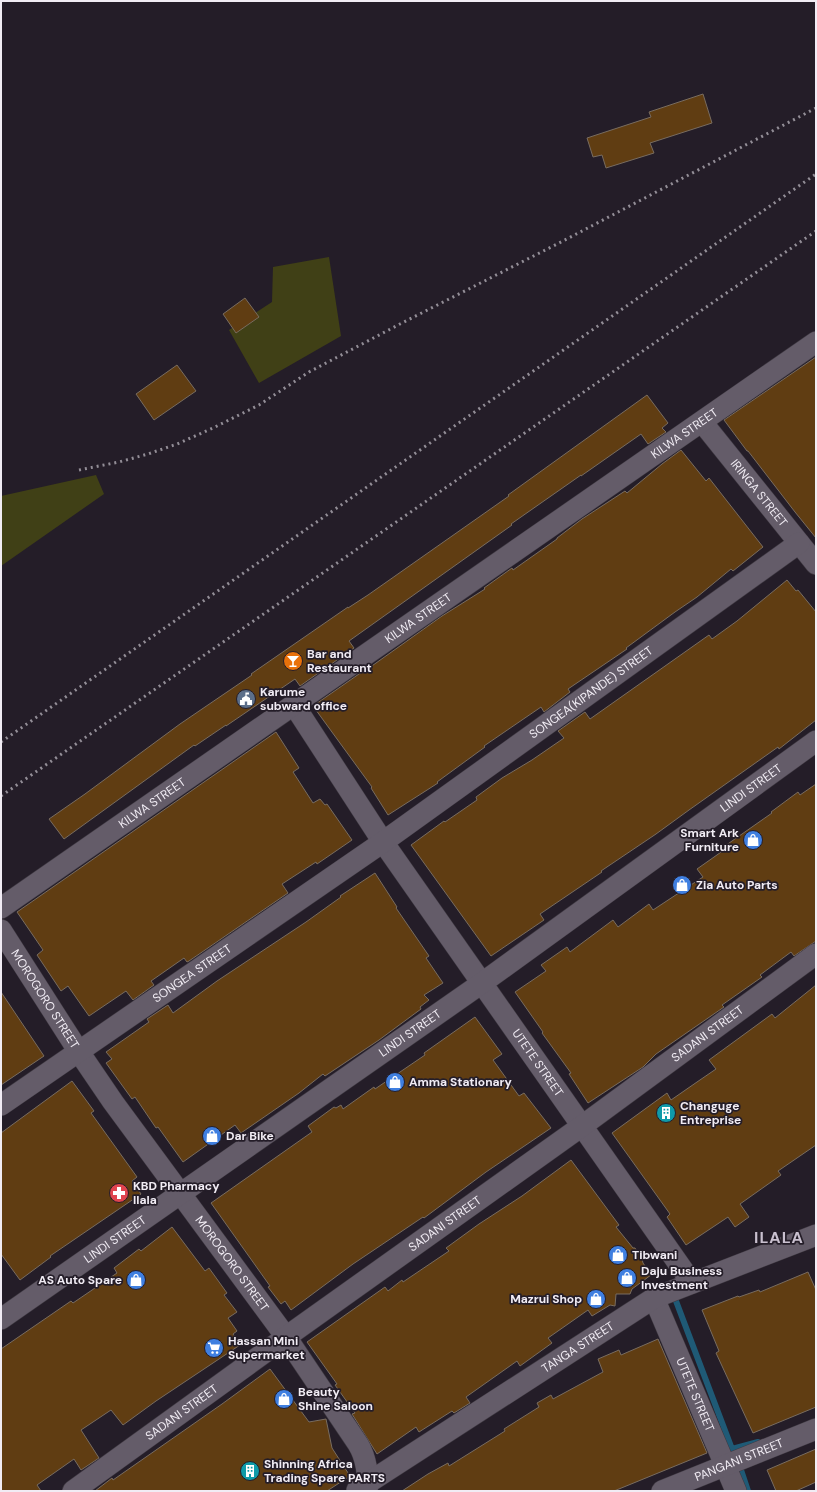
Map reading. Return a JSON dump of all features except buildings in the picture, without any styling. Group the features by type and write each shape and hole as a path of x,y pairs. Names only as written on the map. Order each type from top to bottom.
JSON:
{"street":[{"name":"KILWA STREET","path":"1,908 816,342"},
{"name":"IRINGA STREET","path":"702,422 816,564"},
{"name":"SONGEA(KIPANDE) STREET","path":"384,842 799,543"},
{"name":"UTETE STREET","path":"294,705 384,842 692,1283"},
{"name":"LINDI STREET","path":"1,1320 482,983 816,741"},
{"name":"SONGEA STREET","path":"1,1105 384,842"},
{"name":"MOROGORO STREET","path":"1,930 79,1052 113,1102 286,1336 363,1452 364,1488"},
{"name":"SADANI STREET","path":"72,1491 286,1336 582,1126 816,954"},
{"name":"TANGA STREET","path":"364,1488 654,1298 816,1235"},
{"name":"UTETE STREET","path":"654,1298 736,1491"},
{"name":"PANGANI STREET","path":"662,1491 816,1429"}],"shaded area":[{"path":"329,257 341,336 259,383 229,330 272,302 273,267"},
{"path":"96,475 104,494 1,566 1,496"}],"waterway":[{"path":"676,1301 732,1449 758,1442"},
{"path":"739,1464 748,1491"}],"railway":[{"path":"79,470 119,462 148,454 177,444 213,428 259,405 309,372 816,108"},
{"path":"1,742 816,174"},
{"path":"1,796 816,231"}],"place":[{"name":"Bar and Restaurant","path":"293,661"},
{"name":"Karume subward office","path":"246,699"},
{"name":"Smart Ark Furniture","path":"753,840"},
{"name":"Zia Auto Parts","path":"682,885"},
{"name":"Amma Stationary","path":"395,1082"},
{"name":"Changuge Entreprise","path":"666,1113"},
{"name":"Dar Bike","path":"212,1136"},
{"name":"KBD Pharmacy Ilala","path":"119,1193"},
{"name":"Tibwani","path":"618,1255"},
{"name":"Daju Business Investment","path":"627,1278"},
{"name":"AS Auto Spare","path":"136,1280"},
{"name":"Mazrui Shop","path":"596,1299"},
{"name":"Hassan Mini Supermarket","path":"214,1348"},
{"name":"Beauty Shine Saloon","path":"284,1399"},
{"name":"Shinning Africa Trading Spare PARTS","path":"250,1471"}],"district":[{"name":"ILALA","path":"779,1237"}]}
